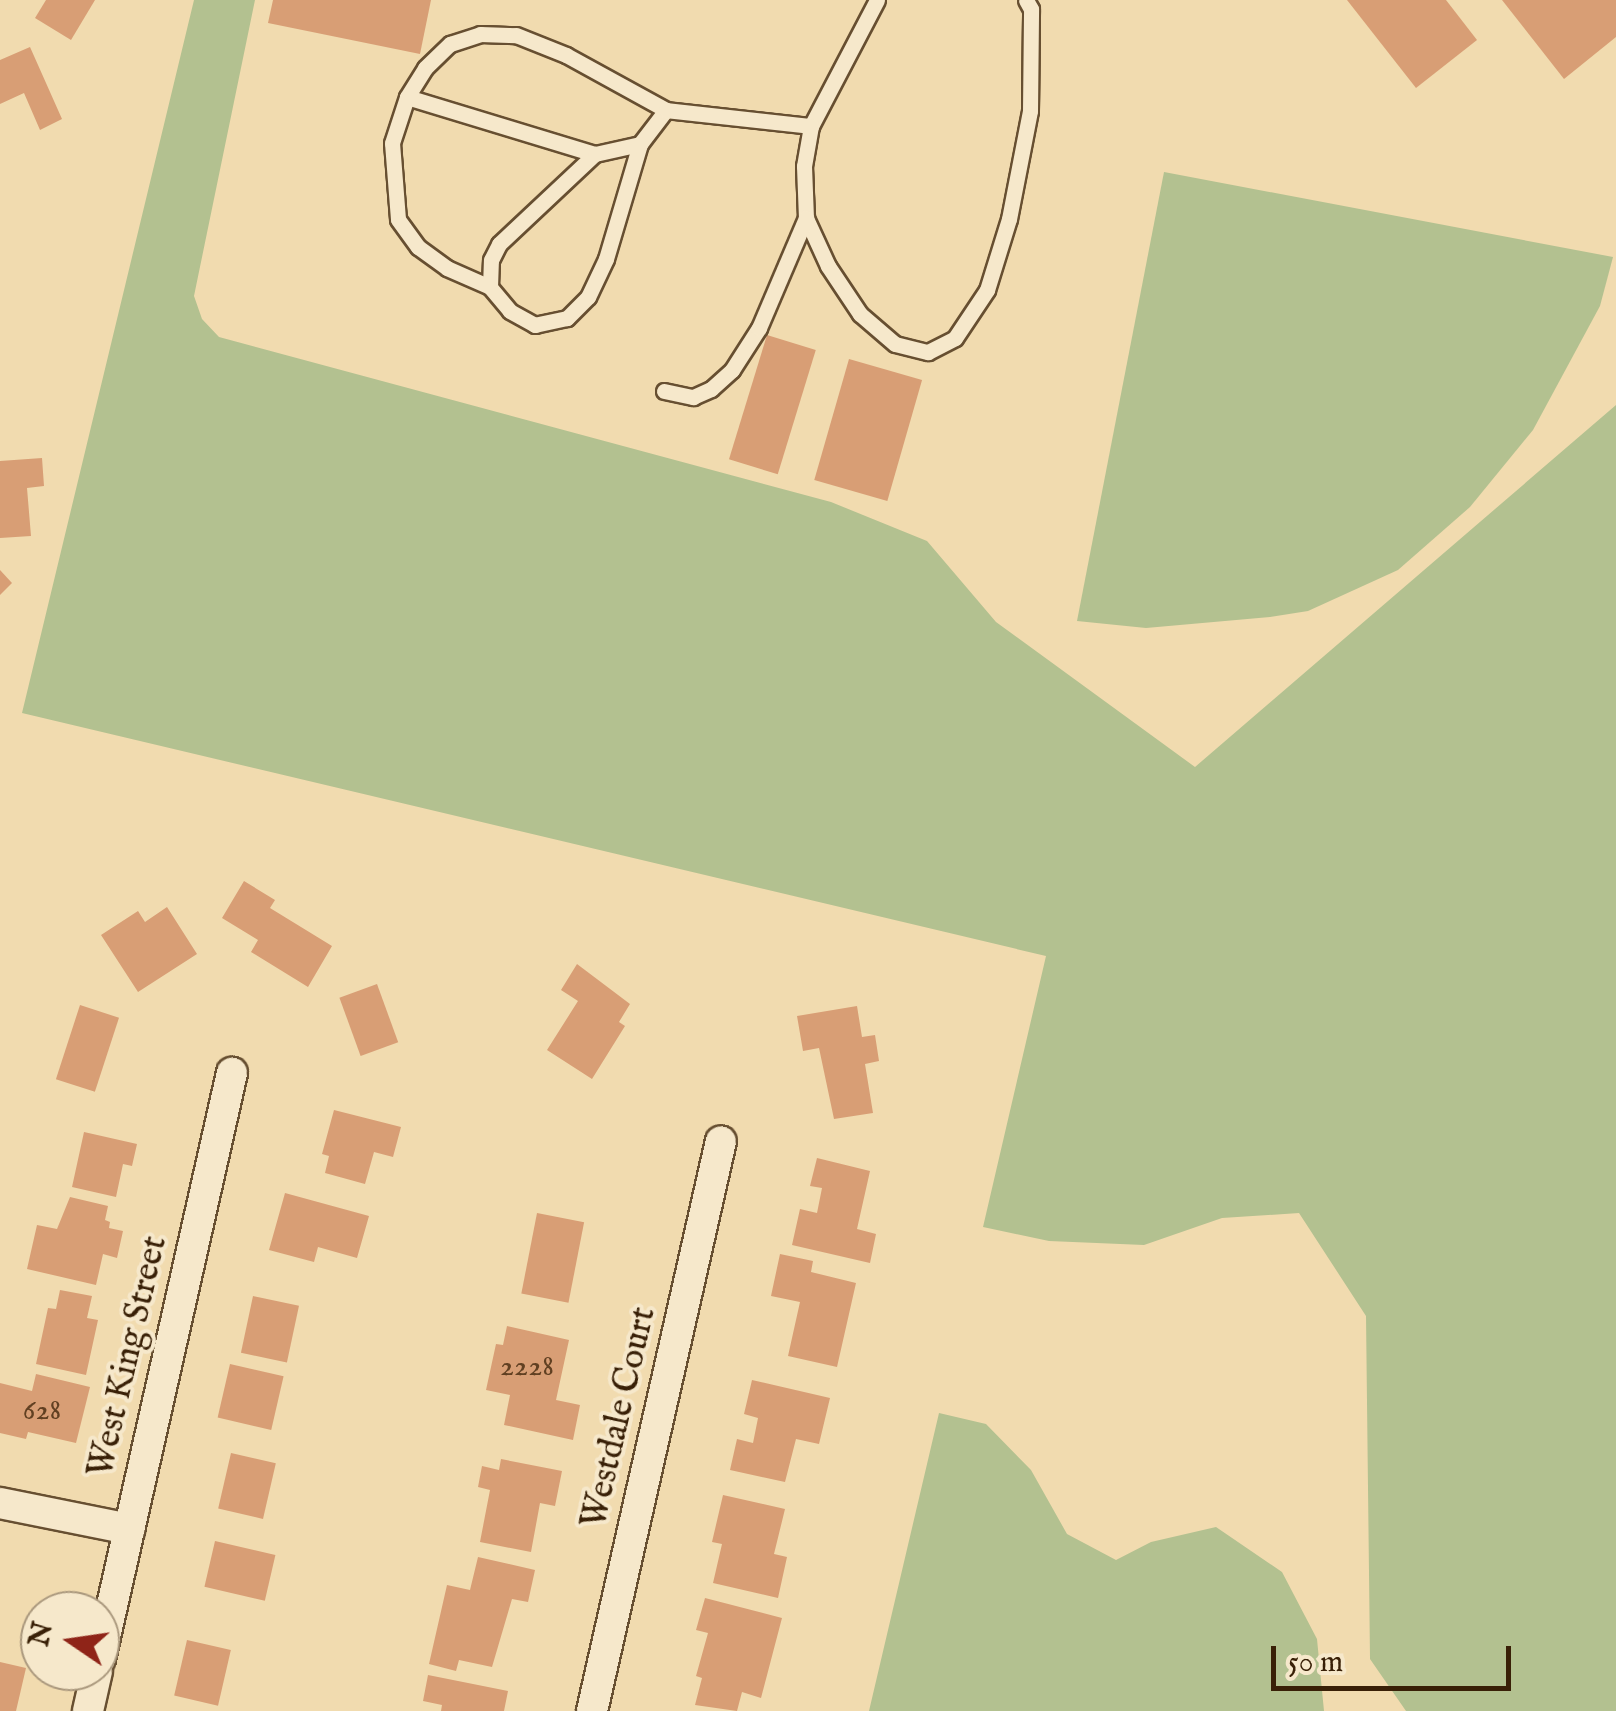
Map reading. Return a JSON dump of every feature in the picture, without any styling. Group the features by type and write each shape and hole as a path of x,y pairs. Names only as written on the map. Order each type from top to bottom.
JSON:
{"street":[{"name":"West King Street","path":"115,1591 232,1073"},
{"name":"Westdale Court","path":"592,1711 721,1142"},
{"path":"0,1502 129,1529"}],"lane":[{"path":"877,0 811,126 804,166 806,218 828,266 860,314 894,344 928,352 955,338 987,290 1009,219 1030,111 1033,3"},
{"path":"666,110 640,144 606,259 588,297 567,318 536,325 510,311 490,287 448,268 418,247 398,219 392,144 407,97 424,68 450,44 480,34 516,36 610,76 666,110 811,126"},
{"path":"407,97 595,154 640,144"},
{"path":"490,287 491,260 499,244 595,154"},
{"path":"664,391 693,397 711,389 732,370 759,328 806,218"}],"green space":[{"path":"194,0 255,0 194,296 202,319 219,337 831,502 927,541 996,622 1195,767 1616,405 1616,1711 1406,1711 1370,1659 1366,1316 1299,1213 1222,1218 1144,1245 1049,1241 983,1227 1046,956 22,713"},
{"path":"1164,172 1613,257 1600,306 1533,430 1470,507 1398,570 1308,611 1146,628 1077,621"},
{"path":"939,1413 986,1424 1031,1470 1067,1534 1116,1560 1151,1542 1216,1527 1282,1572 1317,1639 1324,1711 869,1711"}],"building":[{"path":"46,0 95,0 71,40 35,18"},
{"path":"273,0 431,0 420,54 268,23"},
{"path":"1347,0 1446,0 1477,40 1416,88"},
{"path":"1502,0 1616,0 1616,37 1564,79"},
{"path":"30,47 62,119 40,130 24,93 0,104 0,60"},
{"path":"767,335 816,350 778,474 729,459"},
{"path":"849,359 922,380 887,501 814,480"},
{"path":"42,458 44,486 27,488 31,536 0,538 0,461"},
{"path":"0,570 12,583 0,595"},
{"path":"244,881 275,900 270,908 332,946 308,987 251,952 258,940 222,918"},
{"path":"167,907 197,954 138,992 101,935 138,911 145,922"},
{"path":"577,964 630,1004 619,1022 625,1026 592,1079 547,1050 578,1001 561,990"},
{"path":"377,984 398,1042 361,1056 339,998"},
{"path":"80,1005 119,1018 95,1092 56,1079"},
{"path":"857,1006 862,1037 875,1035 879,1061 865,1064 873,1113 834,1119 819,1048 803,1051 797,1016"},
{"path":"334,1110 401,1127 393,1157 374,1152 365,1184 325,1173 329,1156 322,1154"},
{"path":"84,1132 137,1144 132,1166 123,1164 116,1197 72,1187"},
{"path":"817,1158 870,1171 857,1229 876,1234 870,1263 792,1245 800,1209 817,1213 822,1188 810,1186"},
{"path":"285,1193 369,1216 357,1258 318,1247 314,1262 269,1250"},
{"path":"70,1197 108,1206 105,1220 110,1222 109,1228 123,1231 117,1258 103,1254 96,1285 27,1269 37,1225 57,1229"},
{"path":"537,1213 584,1222 568,1303 521,1293"},
{"path":"780,1254 813,1261 811,1272 856,1283 837,1367 788,1356 800,1302 771,1296"},
{"path":"60,1290 92,1296 87,1318 98,1320 86,1375 36,1364 48,1308 56,1309"},
{"path":"253,1296 299,1306 287,1363 241,1353"},
{"path":"507,1326 569,1340 556,1400 580,1405 573,1440 504,1425 510,1395 486,1390 496,1344 503,1345"},
{"path":"230,1364 284,1376 271,1430 218,1418"},
{"path":"36,1374 90,1387 76,1443 28,1432 26,1439 0,1433 0,1383 32,1391"},
{"path":"752,1380 830,1398 819,1444 796,1439 785,1482 730,1470 737,1439 753,1443 758,1418 744,1414"},
{"path":"231,1453 276,1463 263,1519 218,1509"},
{"path":"501,1459 562,1471 555,1506 540,1503 531,1552 480,1542 490,1490 478,1487 482,1466 499,1470"},
{"path":"723,1495 785,1509 774,1554 787,1557 778,1598 713,1583 722,1544 712,1542"},
{"path":"215,1541 275,1555 265,1601 204,1587"},
{"path":"478,1557 535,1570 528,1602 512,1599 492,1667 459,1660 456,1671 429,1664 447,1585 470,1590"},
{"path":"705,1598 782,1618 761,1698 742,1692 737,1711 695,1705 702,1678 696,1676 708,1633 696,1630"},
{"path":"187,1640 231,1650 218,1706 174,1696"},
{"path":"0,1662 20,1667 21,1691 16,1711 0,1711"},
{"path":"428,1675 508,1691 504,1711 441,1711 442,1705 423,1701"}]}
